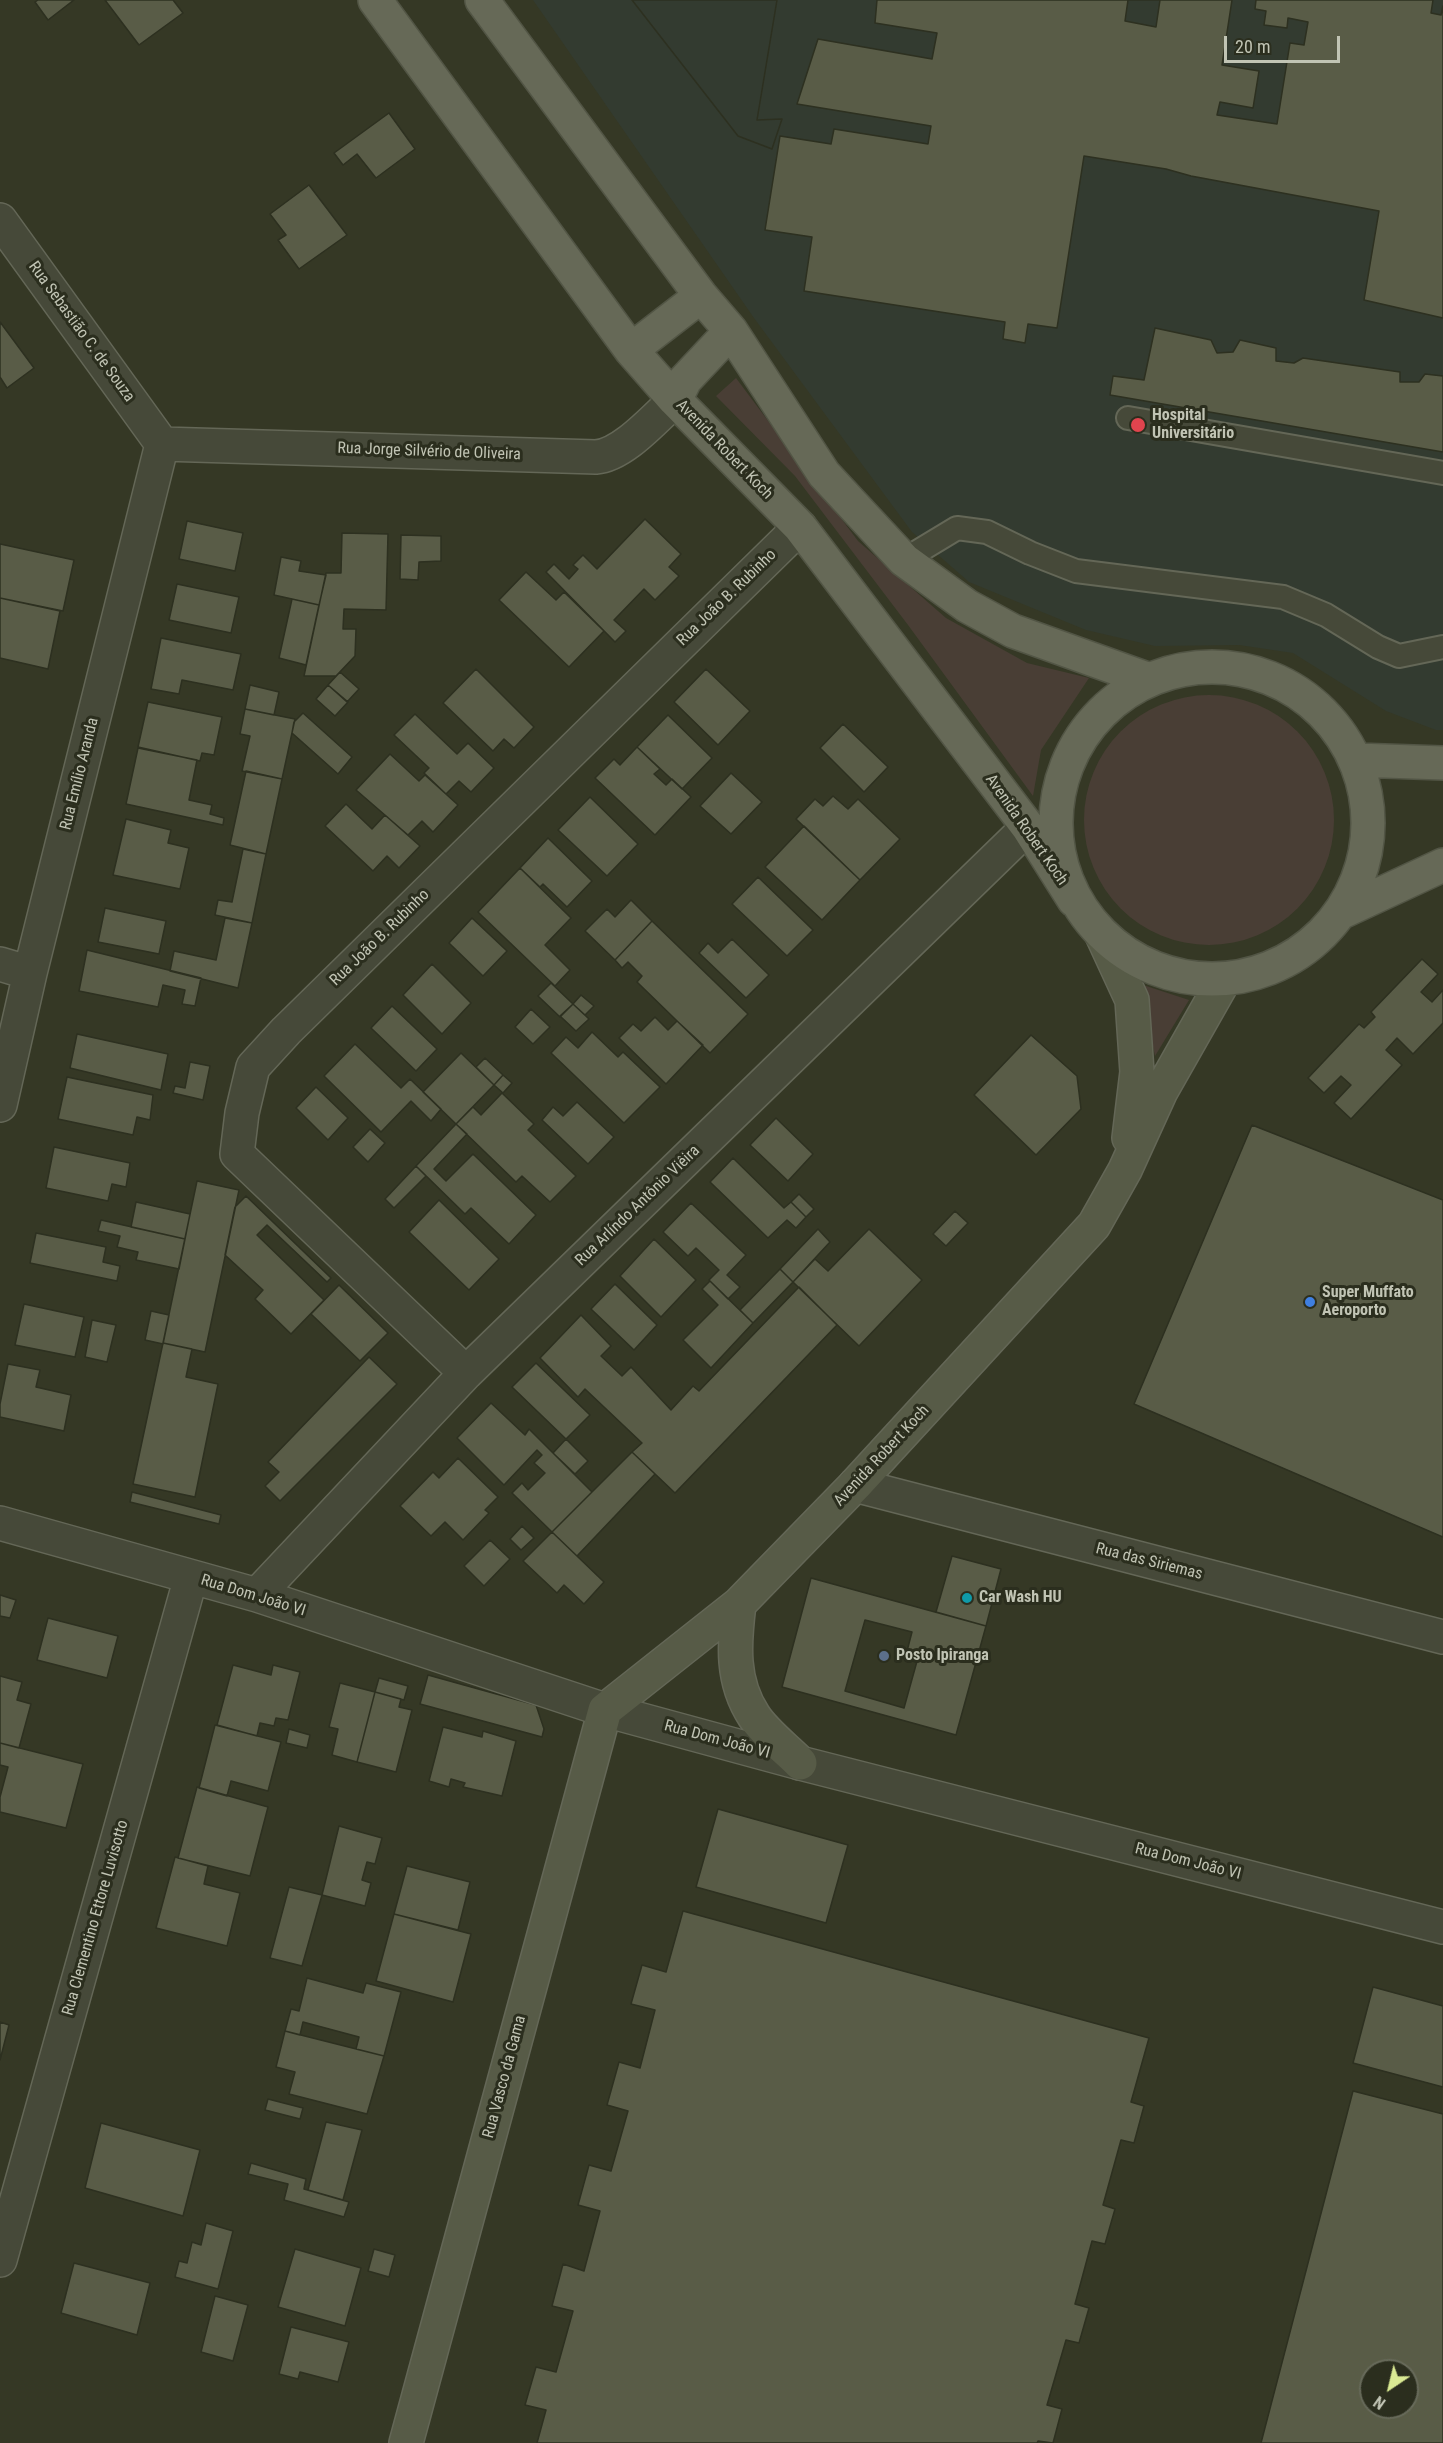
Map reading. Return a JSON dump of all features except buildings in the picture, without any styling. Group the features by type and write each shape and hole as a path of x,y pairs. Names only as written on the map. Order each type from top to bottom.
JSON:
{"main road":[{"name":"Avenida Robert Koch","path":"375,0 631,350 675,400 800,527 1028,827 1074,900"},
{"path":"482,0 701,296 731,330 824,474 904,560 967,606 1013,631 1147,679"},
{"path":"631,350 701,296"},
{"path":"675,400 686,380 731,330"},
{"path":"1195,666 1245,669 1291,686 1330,718 1356,760 1369,812 1364,864 1342,912 1310,946 1270,969 1224,980 1180,976 1159,969 1138,961 1102,935 1074,900 1056,851 1056,798 1065,768 1072,749 1103,707 1147,679 1195,666"},
{"path":"1356,760 1443,763"},
{"path":"1342,912 1443,865"}],"street":[{"name":"Rua Sebastião C. de Souza","path":"0,220 162,444"},
{"name":"Rua Jorge Silvério de Oliveira","path":"162,444 596,458 607,456 625,444 675,400"},
{"name":"Rua Emílio Aranda","path":"0,1105 15,968 162,444"},
{"name":"Rua João B. Rubinho","path":"466,1373 237,1154 242,1113 254,1067 286,1031 800,527"},
{"name":"Rua Arlíndo Antônio Viêira","path":"257,1595 466,1373 1028,827"},
{"name":"Avenida Robert Koch","path":"1102,935 1132,1000 1137,1072 1125,1170"},
{"name":"Avenida Robert Koch","path":"605,1710 739,1604 855,1485 1094,1224 1125,1170 1161,1091 1224,980"},
{"name":"Rua das Siriemas","path":"855,1485 1443,1637"},
{"name":"Rua Dom João VI","path":"0,1523 257,1595 605,1710 800,1763 1443,1927"},
{"name":"Rua Clementino Ettore Luvisotto","path":"0,2260 192,1577"},
{"path":"739,1604 734,1648 738,1685 754,1717 800,1763"},
{"name":"Rua Vasco da Gama","path":"406,2443 605,1710"}],"lane":[{"path":"1128,418 1443,473"},
{"path":"904,560 957,528 987,532 1029,553 1076,571 1283,597 1326,615 1378,647 1399,656 1443,647"}],"shaded area":[{"name":"Hospital Universitário","path":"533,0 1443,0 1443,730 1436,730 1386,711 1293,653 1239,645 1155,646 1086,630 969,582 912,532 754,318"},
{"path":"736,378 858,541 946,618 1027,663 1089,678 1041,750 1033,796 795,476 716,396"},
{"path":"1209,695 1233,698 1257,705 1278,716 1297,732 1313,751 1324,772 1331,796 1334,820 1331,844 1324,868 1313,889 1297,908 1278,924 1257,935 1233,942 1209,945 1185,942 1161,935 1140,924 1121,908 1105,889 1094,868 1087,844 1084,820 1087,796 1094,772 1105,751 1121,732 1140,716 1161,705 1185,698"},
{"path":"1140,984 1189,1000 1155,1056"}],"place":[{"name":"Hospital Universitário","path":"1138,425"},
{"name":"Super Muffato Aeroporto","path":"1310,1302"},
{"name":"Car Wash HU","path":"967,1598"},
{"name":"Posto Ipiranga","path":"884,1656"}]}
